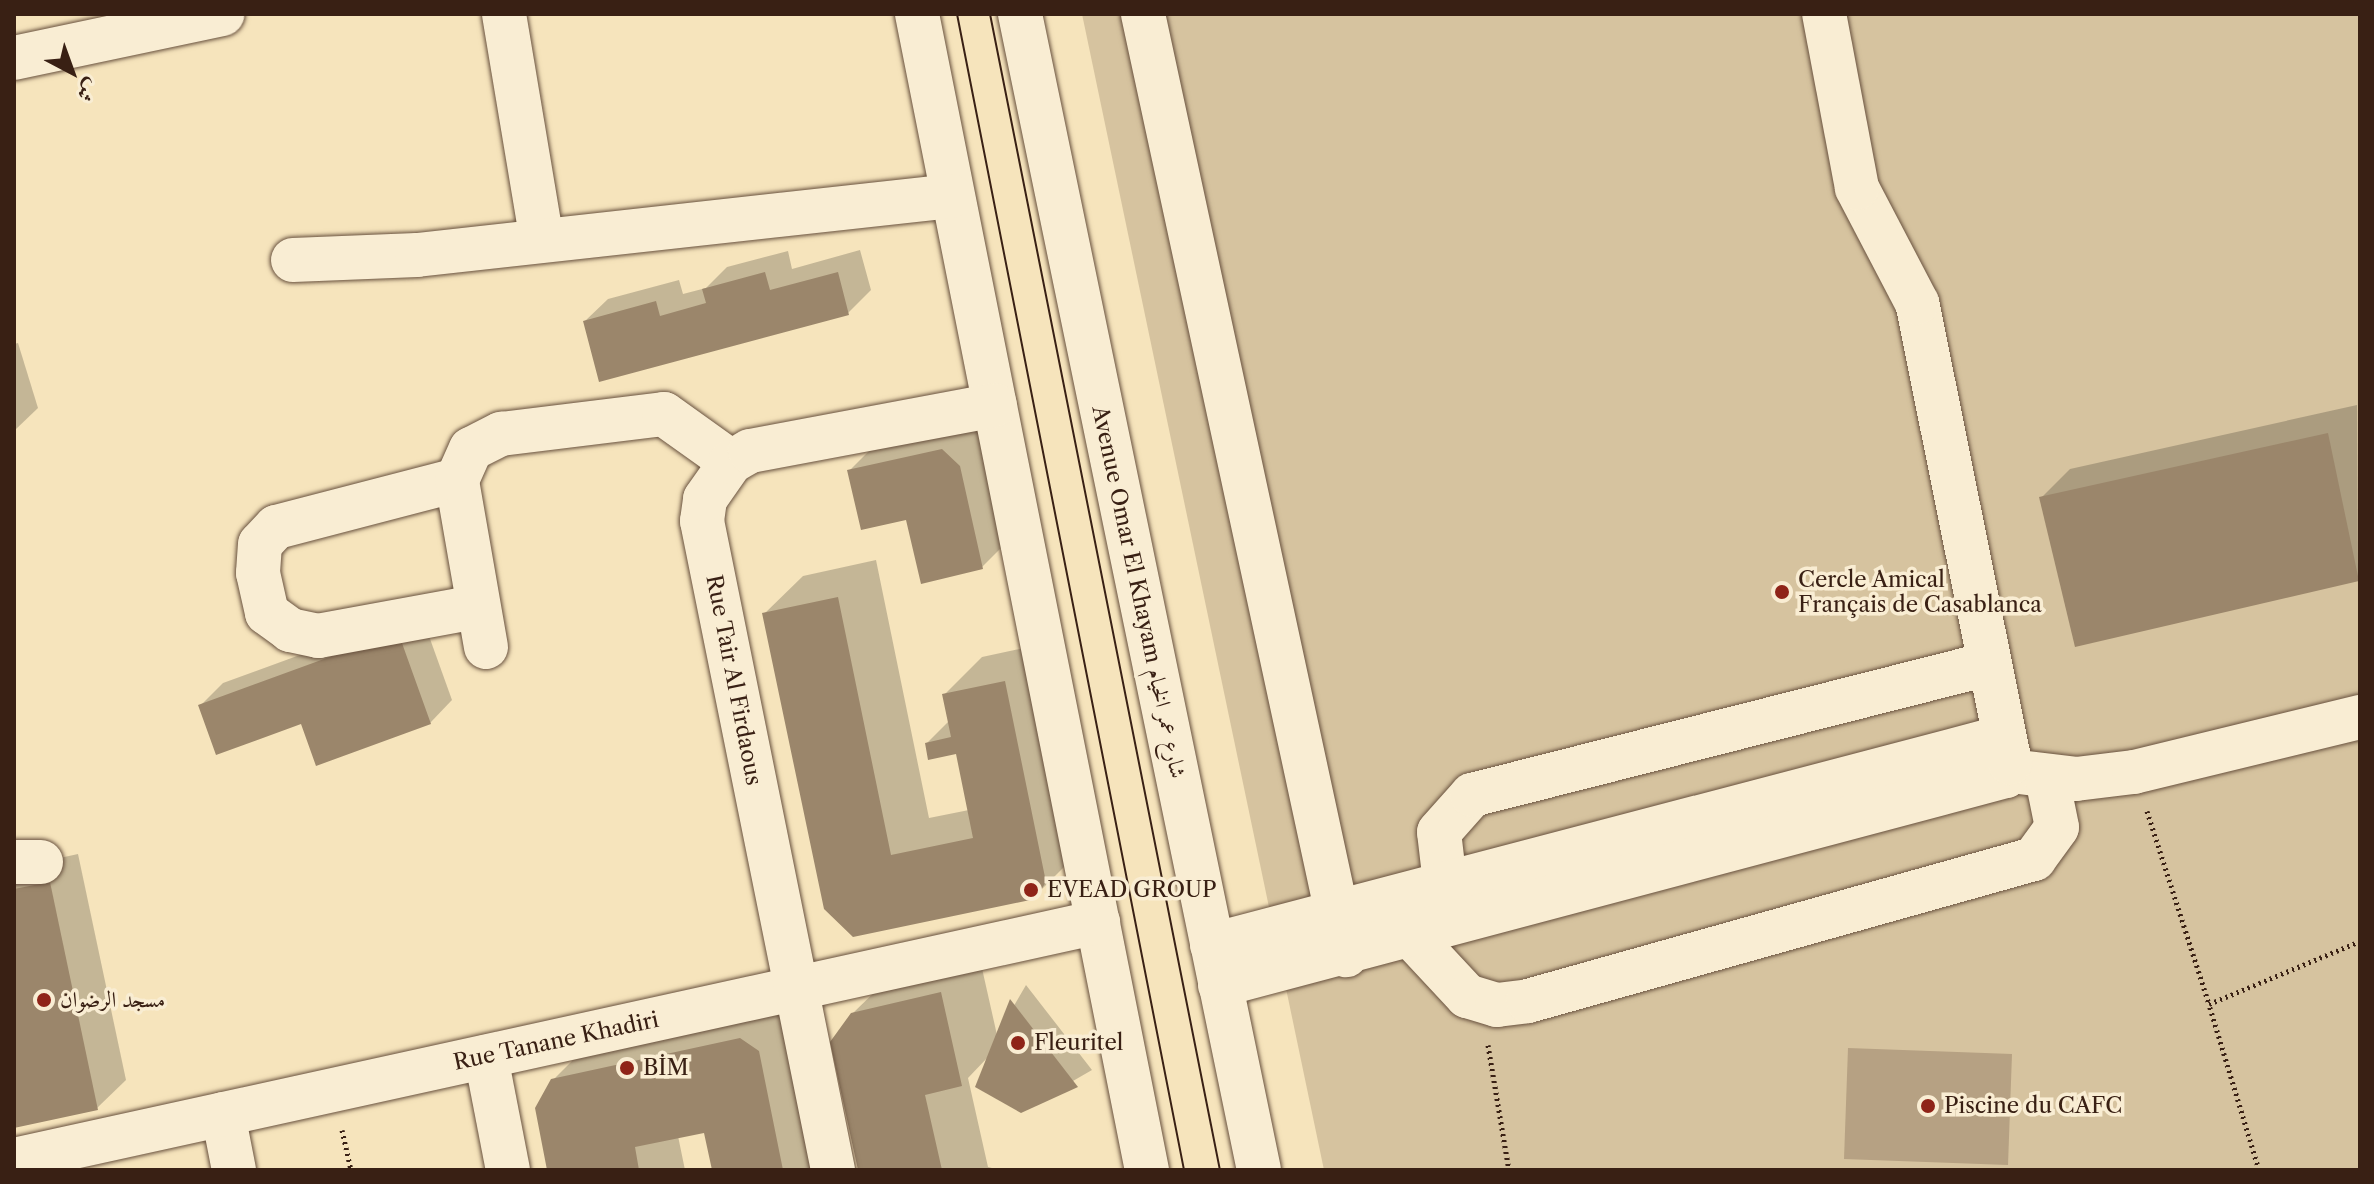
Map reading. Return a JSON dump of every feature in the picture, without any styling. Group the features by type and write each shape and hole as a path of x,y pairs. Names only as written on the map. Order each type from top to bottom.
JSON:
{"street":[{"path":"14,58 222,14"},
{"path":"504,14 541,236"},
{"path":"917,14 1147,1170"},
{"name":"Avenue Omar El Khayam شارع عمر الخيام","path":"1020,14 1259,1170"},
{"path":"1143,14 1346,955"},
{"path":"1412,937 1454,987 1481,1002 1528,1001 2034,859 2057,827 2020,762 1988,664 1917,303 1857,188 1824,14"},
{"path":"293,260 417,255 541,236 644,232 951,196"},
{"path":"457,480 276,527 260,544 258,573 267,613 290,630 318,636 481,627 457,480 471,449 501,434 664,414 731,462 750,451 995,405"},
{"name":"Rue Tair Al Firdaous","path":"731,462 705,499 702,521 833,1170"},
{"path":"1445,883 1439,832 1472,795 1988,664"},
{"path":"1216,965 1335,913 1901,763 2020,762 2134,772 2360,717"},
{"path":"1216,965 1346,955 2000,781 2020,762"},
{"path":"1901,763 1913,805"},
{"path":"1642,831 1654,873"},
{"name":"Rue Tanane Khadiri","path":"14,1160 1098,922"},
{"path":"486,1057 508,1170"},
{"path":"223,1114 234,1170"}],"path":[{"path":"2134,772 2259,1170"},
{"path":"2209,1004 2360,941"},
{"path":"1481,1002 1509,1170"}],"shaded area":[{"name":"Cercle Amical Français de Casablanca","path":"1082,14 2360,14 2360,1170 1324,1170"},
{"name":"Piscine du CAFC","path":"1848,1048 2012,1054 2008,1165 1844,1159"}],"building":[{"path":"765,272 770,290 838,272 849,315 599,382 583,321 656,301 660,316 706,303 702,289"},
{"path":"2328,433 2359,581 2075,647 2039,497"},
{"path":"942,449 960,466 983,569 921,584 906,520 861,530 847,470"},
{"path":"838,597 891,855 973,838 956,754 928,760 925,743 951,737 942,694 1005,681 1046,882 1035,899 853,937 824,909 762,613"},
{"path":"398,632 431,724 316,766 301,724 216,755 198,705"},
{"name":"مسجد الرضوان","path":"50,882 98,1110 14,1128 14,889"},
{"path":"941,992 962,1086 925,1095 942,1170 858,1170 830,1042 851,1013"},
{"name":"Fleuritel","path":"1010,999 1078,1087 1021,1113 975,1087"},
{"path":"740,1038 759,1051 783,1170 712,1170 704,1133 635,1147 639,1170 547,1170 535,1108 551,1079"}],"tram line":[{"path":"957,14 1184,1170"},
{"path":"990,14 1220,1170"}],"place":[{"name":"Cercle Amical Français de Casablanca","path":"1782,592"},
{"name":"EVEAD GROUP","path":"1031,890"},
{"name":"مسجد الرضوان","path":"44,1000"},
{"name":"Fleuritel","path":"1018,1043"},
{"name":"BİM","path":"627,1068"},
{"name":"Piscine du CAFC","path":"1928,1106"}]}
